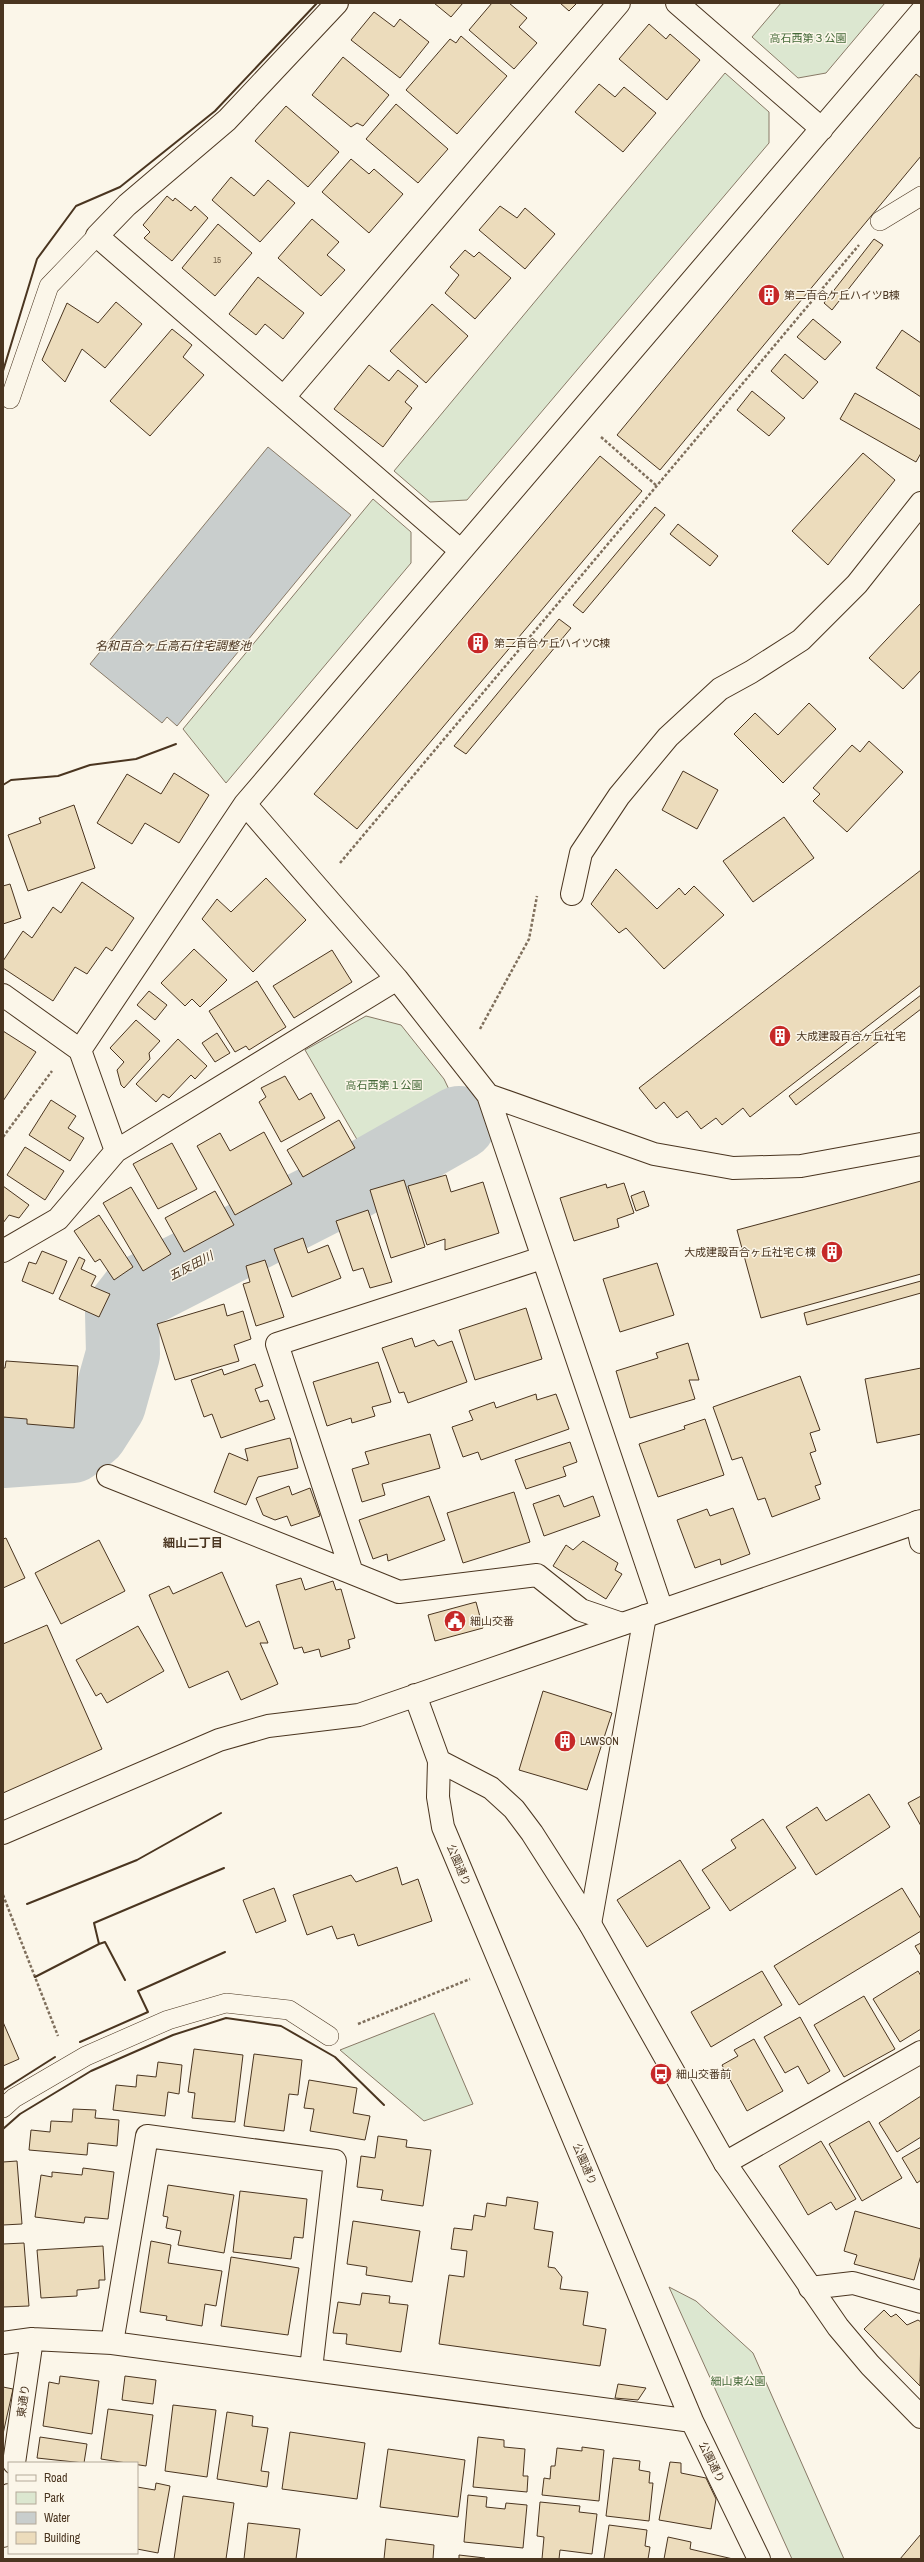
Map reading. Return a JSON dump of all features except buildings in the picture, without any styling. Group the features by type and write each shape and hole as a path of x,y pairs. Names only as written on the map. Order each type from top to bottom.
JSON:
{"street":[{"path":"338,3 227,120 127,205 97,236 461,551"},
{"path":"284,397 620,3"},
{"path":"677,3 822,129"},
{"path":"75,1047 246,804 921,12"},
{"path":"572,894 581,853 619,796 668,737 720,689 751,672 801,640 857,584 921,503"},
{"path":"246,804 397,979 488,1095 542,1258 654,1613 590,1924"},
{"path":"3,1251 58,1219 116,1151 397,979"},
{"path":"3,995 75,1047 116,1151"},
{"path":"488,1095 654,1154 733,1168 801,1166 921,1144"},
{"path":"352,1573 277,1344 542,1258"},
{"path":"108,1476 399,1592 537,1575 581,1610 622,1624"},
{"path":"3,1833 218,1740 268,1726 359,1715 654,1613 920,1528"},
{"path":"415,1695 439,1761 491,1788 514,1809 590,1924 724,2163 842,2333 921,2417"},
{"name":"公園通り","path":"439,1761 438,1796 443,1827 692,2421 759,2559"},
{"path":"724,2163 921,2052"},
{"path":"112,2343 147,2136 336,2161 311,2370"},
{"path":"810,2288 853,2283 921,2302"},
{"path":"3,2343 32,2339 112,2343 692,2421"},
{"name":"東通り","path":"14,2462 32,2339"},
{"path":"3,2536 8,2502"}],"lane":[{"path":"880,220 921,196"},
{"path":"10,399 49,286 97,236"},
{"path":"3,2108 14,2098 86,2056 168,2020 226,2003 289,2010 329,2036"}],"path":[{"path":"318,889 880,220"},
{"path":"576,416 657,486"},
{"path":"498,998 529,939 538,894"},
{"path":"3,1138 75,1047"},
{"path":"3,1895 60,2041"},
{"path":"329,2036 502,1966"}],"green space":[{"name":"高石西第３公園","path":"781,3 885,3 826,73 798,78 752,37"},
{"path":"725,73 769,112 769,143 467,500 430,502 394,471"},
{"path":"373,499 411,532 411,563 226,783 183,729"},
{"name":"高石西第１公園","path":"366,1016 401,1025 444,1079 456,1104 366,1155 305,1050"},
{"path":"434,2013 473,2104 424,2121 340,2050"},
{"name":"細山東公園","path":"669,2287 696,2301 753,2353 844,2559 792,2559"}],"water":[{"name":"名和百合ヶ丘高石住宅調整池","path":"268,447 351,515 177,726 167,717 162,723 90,664"}],"waterway":[{"name":"五反田川","path":"3,1451 72,1446 91,1432 109,1404 123,1354 122,1312 136,1294 355,1182 459,1123"}],"wall":[{"path":"3,371 37,259 76,206 120,187 215,111 317,3"},
{"path":"3,785 11,780 58,776 90,765 136,759 176,744"},
{"path":"27,1904 137,1860 221,1813"},
{"path":"35,1977 99,1944 94,1923 224,1868"},
{"path":"99,1944 105,1942 125,1980"},
{"path":"80,2042 148,2012 138,1991 225,1952"},
{"path":"3,2129 20,2114 91,2071 173,2035 226,2018 281,2026 335,2057 384,2105"},
{"path":"3,2090 55,2057"}],"place":[{"name":"第二百合ケ丘ハイツB棟","path":"769,295"},
{"name":"第二百合ケ丘ハイツC棟","path":"478,643"},
{"name":"大成建設百合ヶ丘社宅","path":"780,1036"},
{"name":"大成建設百合ヶ丘社宅Ｃ棟","path":"832,1252"},
{"name":"細山交番","path":"455,1621"},
{"name":"LAWSON","path":"565,1741"},
{"name":"細山交番前","path":"661,2074"}],"district":[{"name":"細山二丁目","path":"193,1543"}]}
